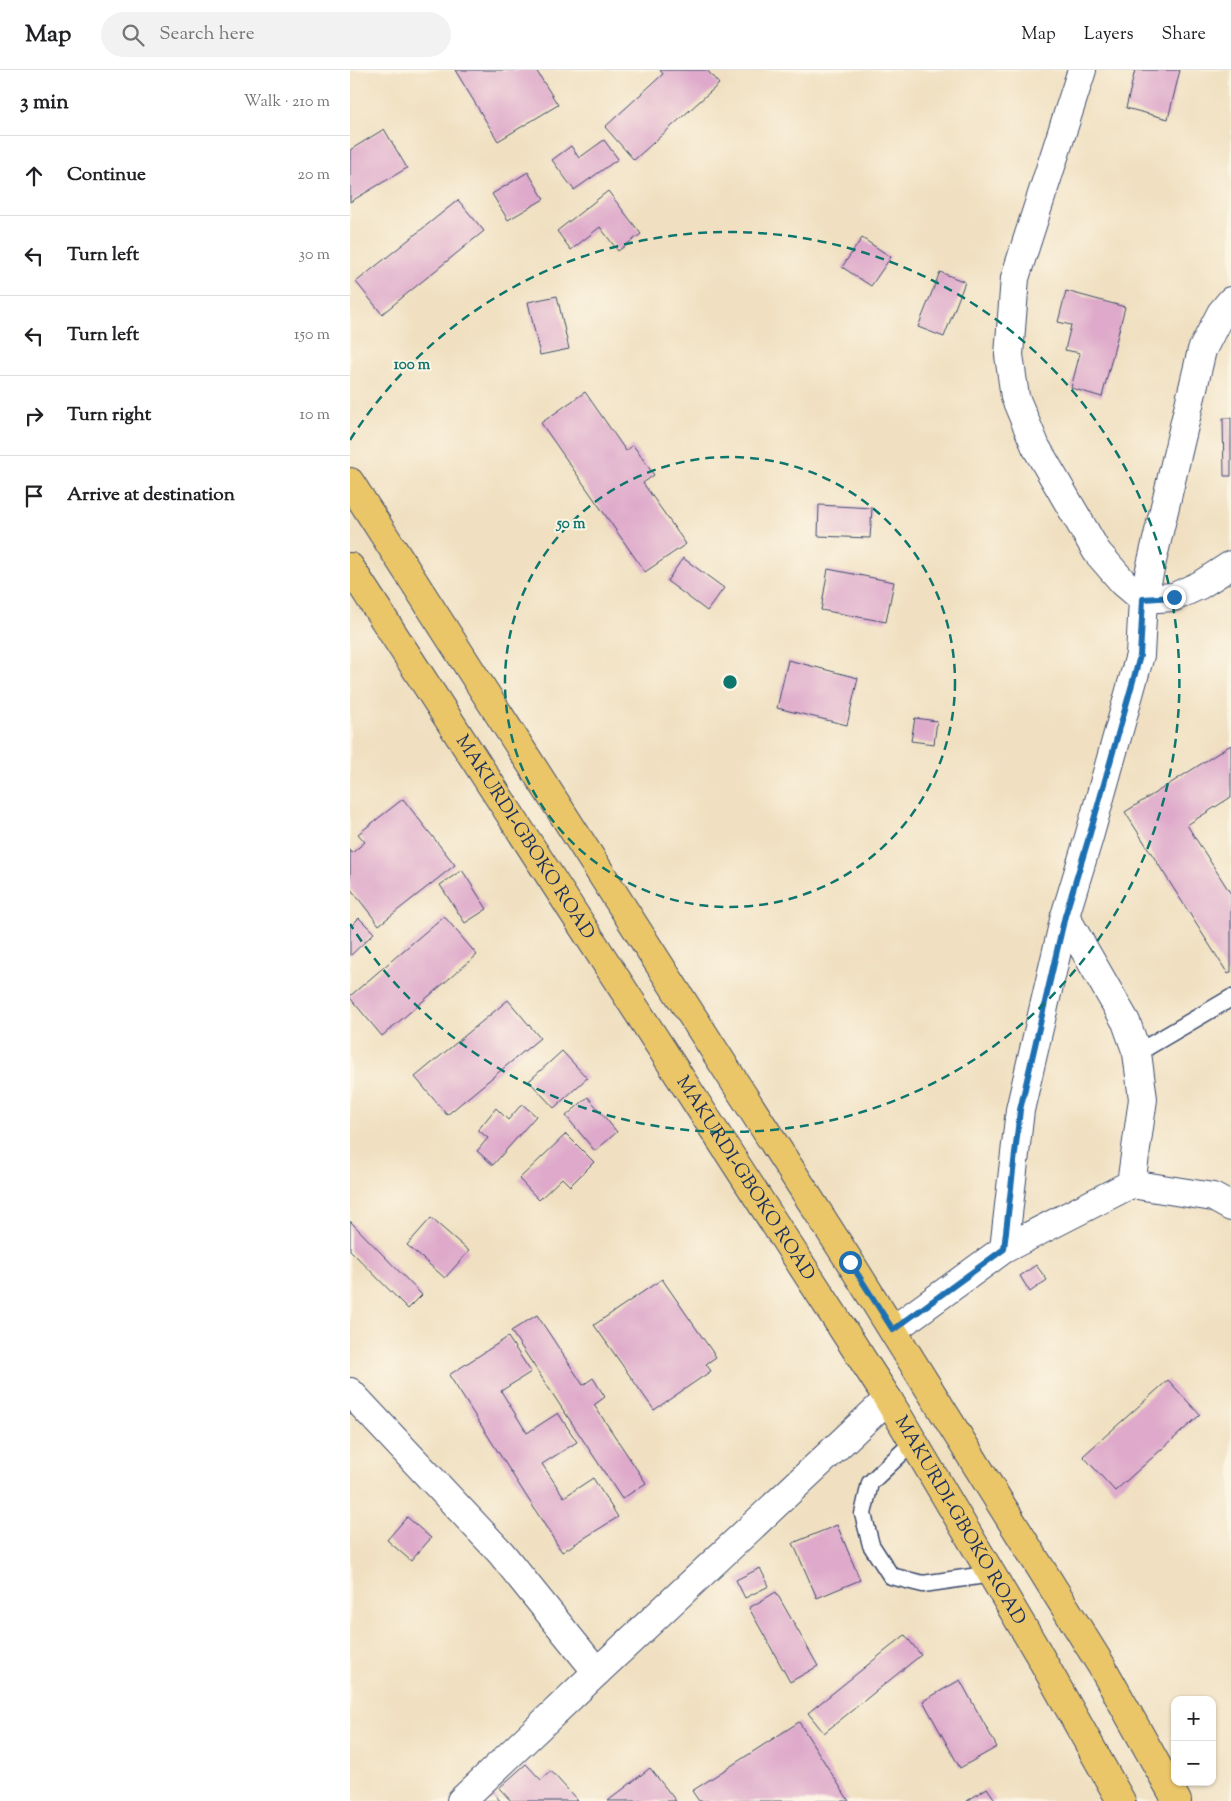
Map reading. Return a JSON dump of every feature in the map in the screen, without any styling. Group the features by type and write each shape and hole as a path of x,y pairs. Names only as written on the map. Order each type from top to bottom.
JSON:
{"main road":[{"path":"350,482 893,1330 1100,1665 1177,1801"},
{"name":"MAKURDI-GBOKO ROAD","path":"350,567 888,1399 992,1574 1121,1801"}],"street":[{"path":"1082,70 1015,278 1009,355 1015,397 1036,447 1097,552 1123,582 1143,599 1174,597 1200,585 1231,565"},
{"path":"1004,1249 1020,1110 1065,916 1140,656 1143,599 1202,350 1221,314 1231,301"},
{"path":"1065,916 1126,1022 1137,1053 1143,1099 1131,1184"},
{"path":"893,1330 1004,1249 1131,1184 1212,1197 1231,1207"},
{"path":"350,1392 501,1553 597,1672"},
{"path":"461,1801 888,1399"}],"lane":[{"path":"1137,1053 1231,998"},
{"path":"913,1442 870,1483 863,1514 871,1545 891,1576 923,1584 992,1574"}],"building":[{"path":"455,70 536,70 558,105 498,141"},
{"path":"660,70 707,70 719,84 634,160 605,127 663,74"},
{"path":"1135,70 1180,70 1168,119 1126,108"},
{"path":"384,129 407,168 350,202 350,150"},
{"path":"604,140 618,159 574,190 552,160 571,146 579,158"},
{"path":"528,172 544,199 508,220 492,194"},
{"path":"608,191 641,234 618,251 600,227 571,250 557,231"},
{"path":"458,200 484,231 382,314 356,282"},
{"path":"862,238 891,257 871,286 842,267"},
{"path":"940,272 965,282 944,337 918,327"},
{"path":"1066,291 1125,307 1102,397 1071,388 1080,353 1065,350 1071,325 1058,322"},
{"path":"557,296 569,349 540,355 528,302"},
{"path":"585,392 626,451 633,445 654,475 643,483 686,544 645,572 541,423"},
{"path":"1223,418 1231,418 1231,476 1224,476"},
{"path":"819,505 872,508 870,538 818,536"},
{"path":"683,558 724,588 707,611 667,581"},
{"path":"828,569 894,582 886,622 821,610"},
{"path":"788,660 858,678 847,725 777,708"},
{"path":"915,718 937,721 934,744 911,741"},
{"path":"1231,745 1231,797 1187,825 1231,894 1231,972 1228,974 1125,812"},
{"path":"403,799 455,865 379,925 350,888 350,850 352,853 365,842 358,834"},
{"path":"462,870 487,909 465,923 440,885"},
{"path":"444,916 477,955 382,1036 350,996"},
{"path":"359,918 374,933 350,956 350,927"},
{"path":"508,1000 540,1038 447,1115 415,1077"},
{"path":"562,1051 587,1078 554,1108 529,1081"},
{"path":"588,1097 617,1132 595,1151 566,1116"},
{"path":"522,1104 536,1116 493,1165 477,1151 488,1138 478,1130 496,1108 508,1120"},
{"path":"566,1134 594,1162 570,1186 562,1178 539,1200 519,1179"},
{"path":"431,1218 469,1251 445,1278 407,1245"},
{"path":"350,1221 422,1295 408,1309 350,1250"},
{"path":"1036,1265 1047,1280 1030,1292 1020,1276"},
{"path":"662,1279 716,1357 706,1364 711,1371 654,1410 594,1325"},
{"path":"537,1315 583,1385 593,1378 605,1397 594,1405 646,1483 622,1499 511,1331"},
{"path":"508,1337 531,1372 501,1391 527,1433 558,1413 577,1442 542,1464 564,1497 593,1478 618,1517 562,1552 449,1375"},
{"path":"1168,1380 1200,1415 1115,1491 1083,1456"},
{"path":"407,1517 431,1538 411,1561 387,1540"},
{"path":"837,1525 860,1580 817,1598 793,1543"},
{"path":"760,1568 769,1586 745,1598 736,1580"},
{"path":"776,1592 818,1666 790,1682 749,1608"},
{"path":"905,1635 921,1655 824,1733 808,1713"},
{"path":"960,1680 997,1747 960,1768 923,1701"},
{"path":"799,1722 849,1801 699,1801 692,1791"},
{"path":"526,1764 541,1780 551,1771 578,1801 511,1801 499,1788"},
{"path":"650,1768 676,1801 608,1801"},
{"path":"987,1788 996,1801 967,1801"},
{"path":"492,1790 500,1801 476,1801"}],"route":[{"path":"850,1262 893,1330 1004,1249 1020,1110 1065,916 1140,656 1143,599 1174,597"}]}
